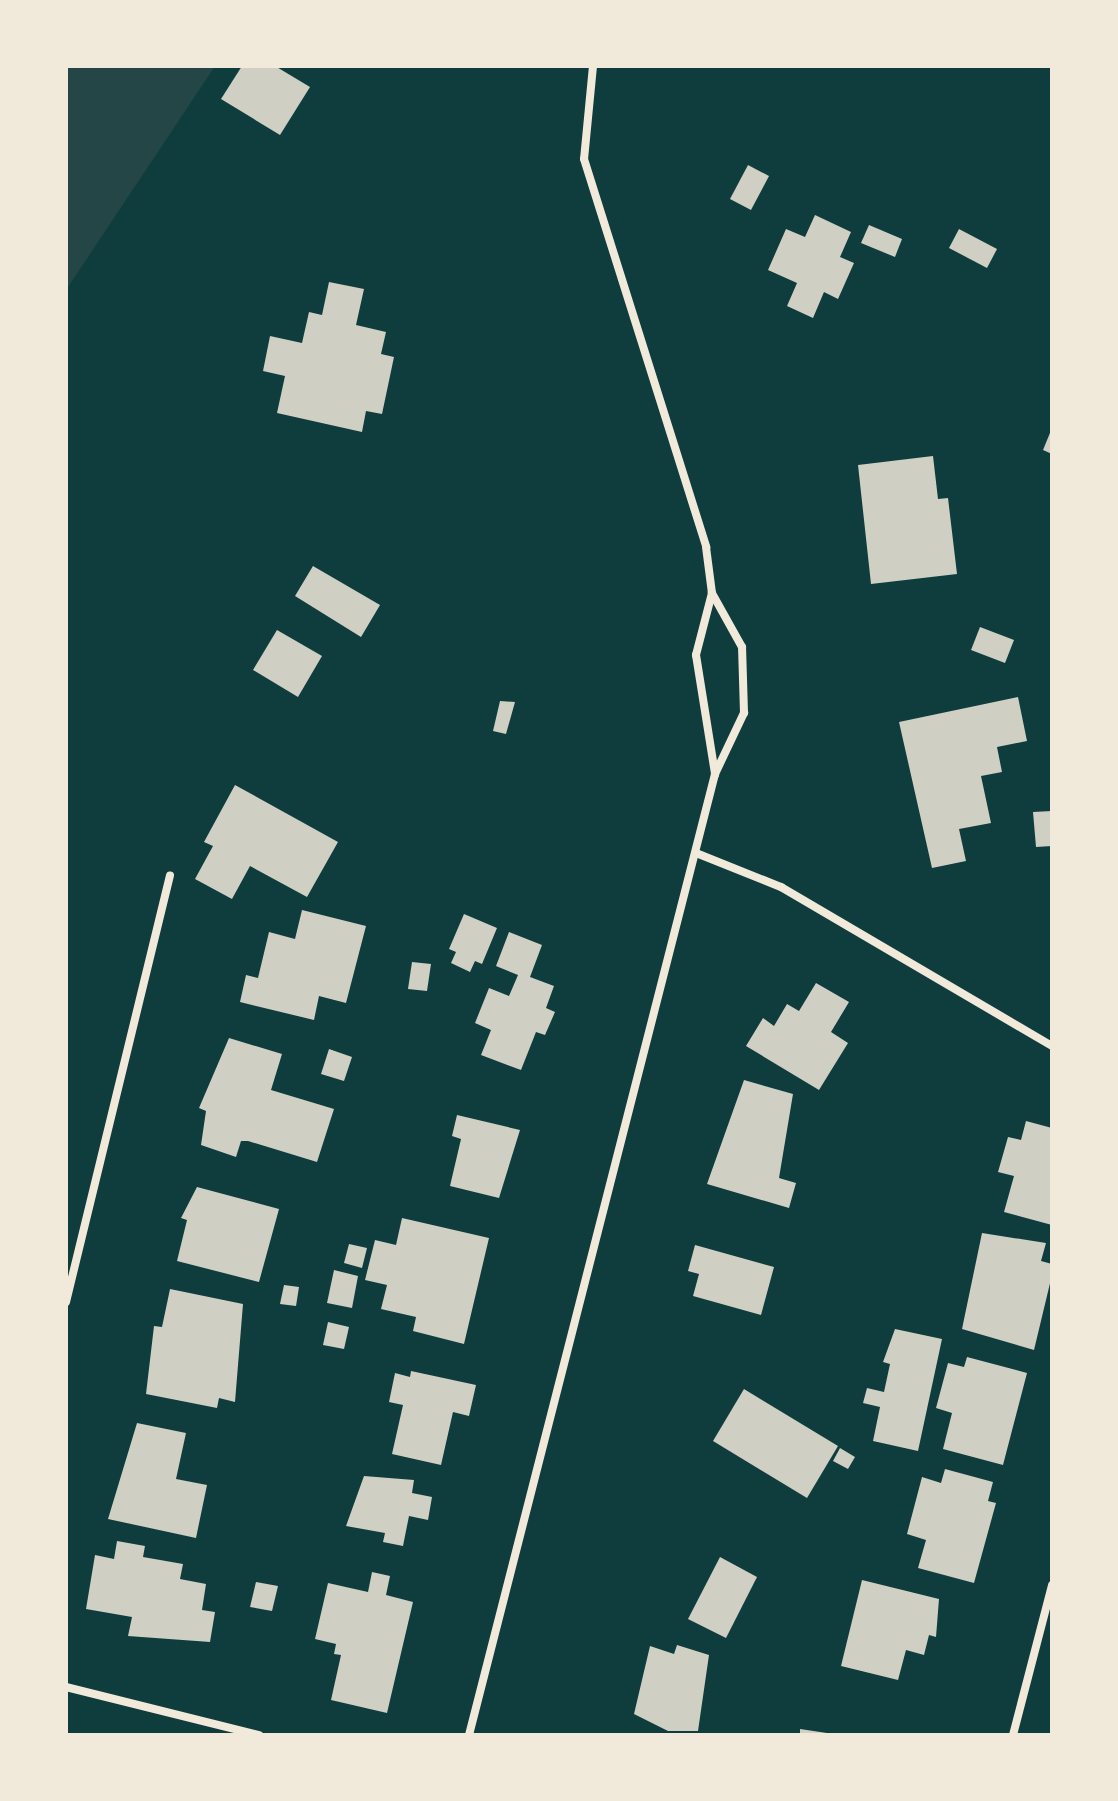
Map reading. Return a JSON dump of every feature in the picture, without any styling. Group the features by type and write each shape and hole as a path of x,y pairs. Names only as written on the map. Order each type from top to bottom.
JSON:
{"street":[{"path":"469,1735 715,774 744,713 742,647 712,593 697,507 584,159 593,66"},
{"path":"712,593 696,655 715,774"},
{"path":"696,853 781,887 1052,1046"},
{"path":"66,1302 170,876"},
{"path":"1013,1735 1052,1585"},
{"path":"66,1687 259,1735"}],"shaded area":[{"path":"66,66 215,66 66,290"}],"building":[{"path":"242,66 275,66 310,87 280,135 221,99"},
{"path":"748,165 769,176 751,210 730,199"},
{"path":"815,215 851,232 840,257 854,263 838,299 824,292 813,318 787,306 797,283 768,270 786,229 805,237"},
{"path":"869,225 902,239 895,257 861,243"},
{"path":"959,229 997,249 987,268 949,248"},
{"path":"329,282 364,289 356,325 386,332 381,354 394,357 382,414 366,411 362,432 277,413 285,376 263,371 270,336 302,343 309,312 322,315"},
{"path":"1052,428 1052,454 1043,450"},
{"path":"933,456 938,499 948,498 957,574 871,584 858,465"},
{"path":"313,566 380,605 361,637 295,596"},
{"path":"980,627 1014,640 1005,663 971,650"},
{"path":"277,630 322,656 298,697 253,670"},
{"path":"1018,697 1027,741 997,747 1002,772 981,776 991,823 959,829 966,861 932,868 899,722"},
{"path":"500,701 515,702 506,734 493,731"},
{"path":"235,785 338,842 307,897 250,866 232,899 195,879 213,846 204,842"},
{"path":"1052,811 1052,846 1036,847 1033,812"},
{"path":"302,910 366,926 346,1003 319,996 314,1020 240,1002 246,975 258,978 269,932 295,939"},
{"path":"464,914 497,928 482,964 475,961 470,972 451,963 456,952 449,949"},
{"path":"509,932 542,945 530,977 554,986 546,1008 555,1012 545,1035 536,1032 521,1070 481,1055 491,1030 475,1023 489,988 509,996 518,975 496,966"},
{"path":"412,962 431,964 427,991 408,989"},
{"path":"816,983 849,1002 831,1032 848,1043 819,1090 746,1046 763,1018 774,1026 787,1004 799,1011"},
{"path":"229,1038 282,1054 271,1090 334,1109 317,1162 248,1141 241,1141 236,1157 201,1145 206,1111 199,1108"},
{"path":"329,1049 352,1057 344,1081 321,1074"},
{"path":"744,1080 793,1094 779,1178 796,1183 789,1208 707,1184"},
{"path":"457,1115 520,1130 499,1198 450,1186 461,1139 452,1136"},
{"path":"1026,1121 1052,1128 1052,1225 1004,1212 1014,1176 998,1172 1008,1137 1021,1140"},
{"path":"197,1187 279,1209 259,1282 177,1261 187,1220 181,1218"},
{"path":"402,1218 489,1238 464,1344 413,1331 416,1317 381,1309 387,1285 365,1280 375,1240 396,1245"},
{"path":"982,1233 1046,1243 1041,1261 1052,1264 1052,1275 1034,1350 962,1329"},
{"path":"349,1244 367,1248 362,1268 344,1263"},
{"path":"695,1245 774,1267 761,1315 693,1296 699,1274 688,1271"},
{"path":"334,1270 358,1276 352,1308 327,1303"},
{"path":"284,1285 299,1287 296,1306 280,1304"},
{"path":"170,1289 243,1304 235,1402 219,1398 217,1408 146,1394 154,1326 162,1327"},
{"path":"328,1322 349,1327 344,1349 323,1345"},
{"path":"895,1329 942,1339 918,1451 873,1441 880,1407 863,1403 867,1388 884,1392 890,1364 883,1362"},
{"path":"967,1357 1027,1373 1003,1465 943,1449 952,1413 936,1408 948,1363 964,1367"},
{"path":"411,1371 476,1385 469,1416 453,1412 441,1465 392,1454 403,1405 389,1402 395,1373 410,1377"},
{"path":"744,1389 838,1446 807,1498 713,1441"},
{"path":"137,1423 186,1433 176,1479 207,1485 196,1538 108,1519"},
{"path":"840,1448 855,1457 848,1469 833,1461"},
{"path":"945,1469 993,1482 988,1501 996,1503 974,1583 918,1568 926,1540 907,1534 922,1477 941,1483"},
{"path":"364,1476 414,1480 412,1493 432,1497 428,1520 409,1516 403,1546 383,1542 385,1533 346,1526"},
{"path":"117,1541 145,1546 143,1557 183,1564 180,1579 206,1584 202,1610 215,1612 210,1642 128,1636 132,1617 86,1609 95,1555 114,1559"},
{"path":"720,1557 757,1577 726,1638 688,1619"},
{"path":"372,1572 390,1576 386,1595 413,1602 387,1713 331,1700 341,1655 334,1654 336,1644 315,1639 328,1583 368,1592"},
{"path":"862,1580 939,1599 936,1637 929,1635 924,1655 906,1650 898,1680 841,1666"},
{"path":"256,1582 278,1586 272,1611 250,1607"},
{"path":"677,1645 709,1655 698,1731 668,1731 634,1714 650,1646 674,1654"},
{"path":"800,1729 827,1733 827,1735 800,1735"}]}
